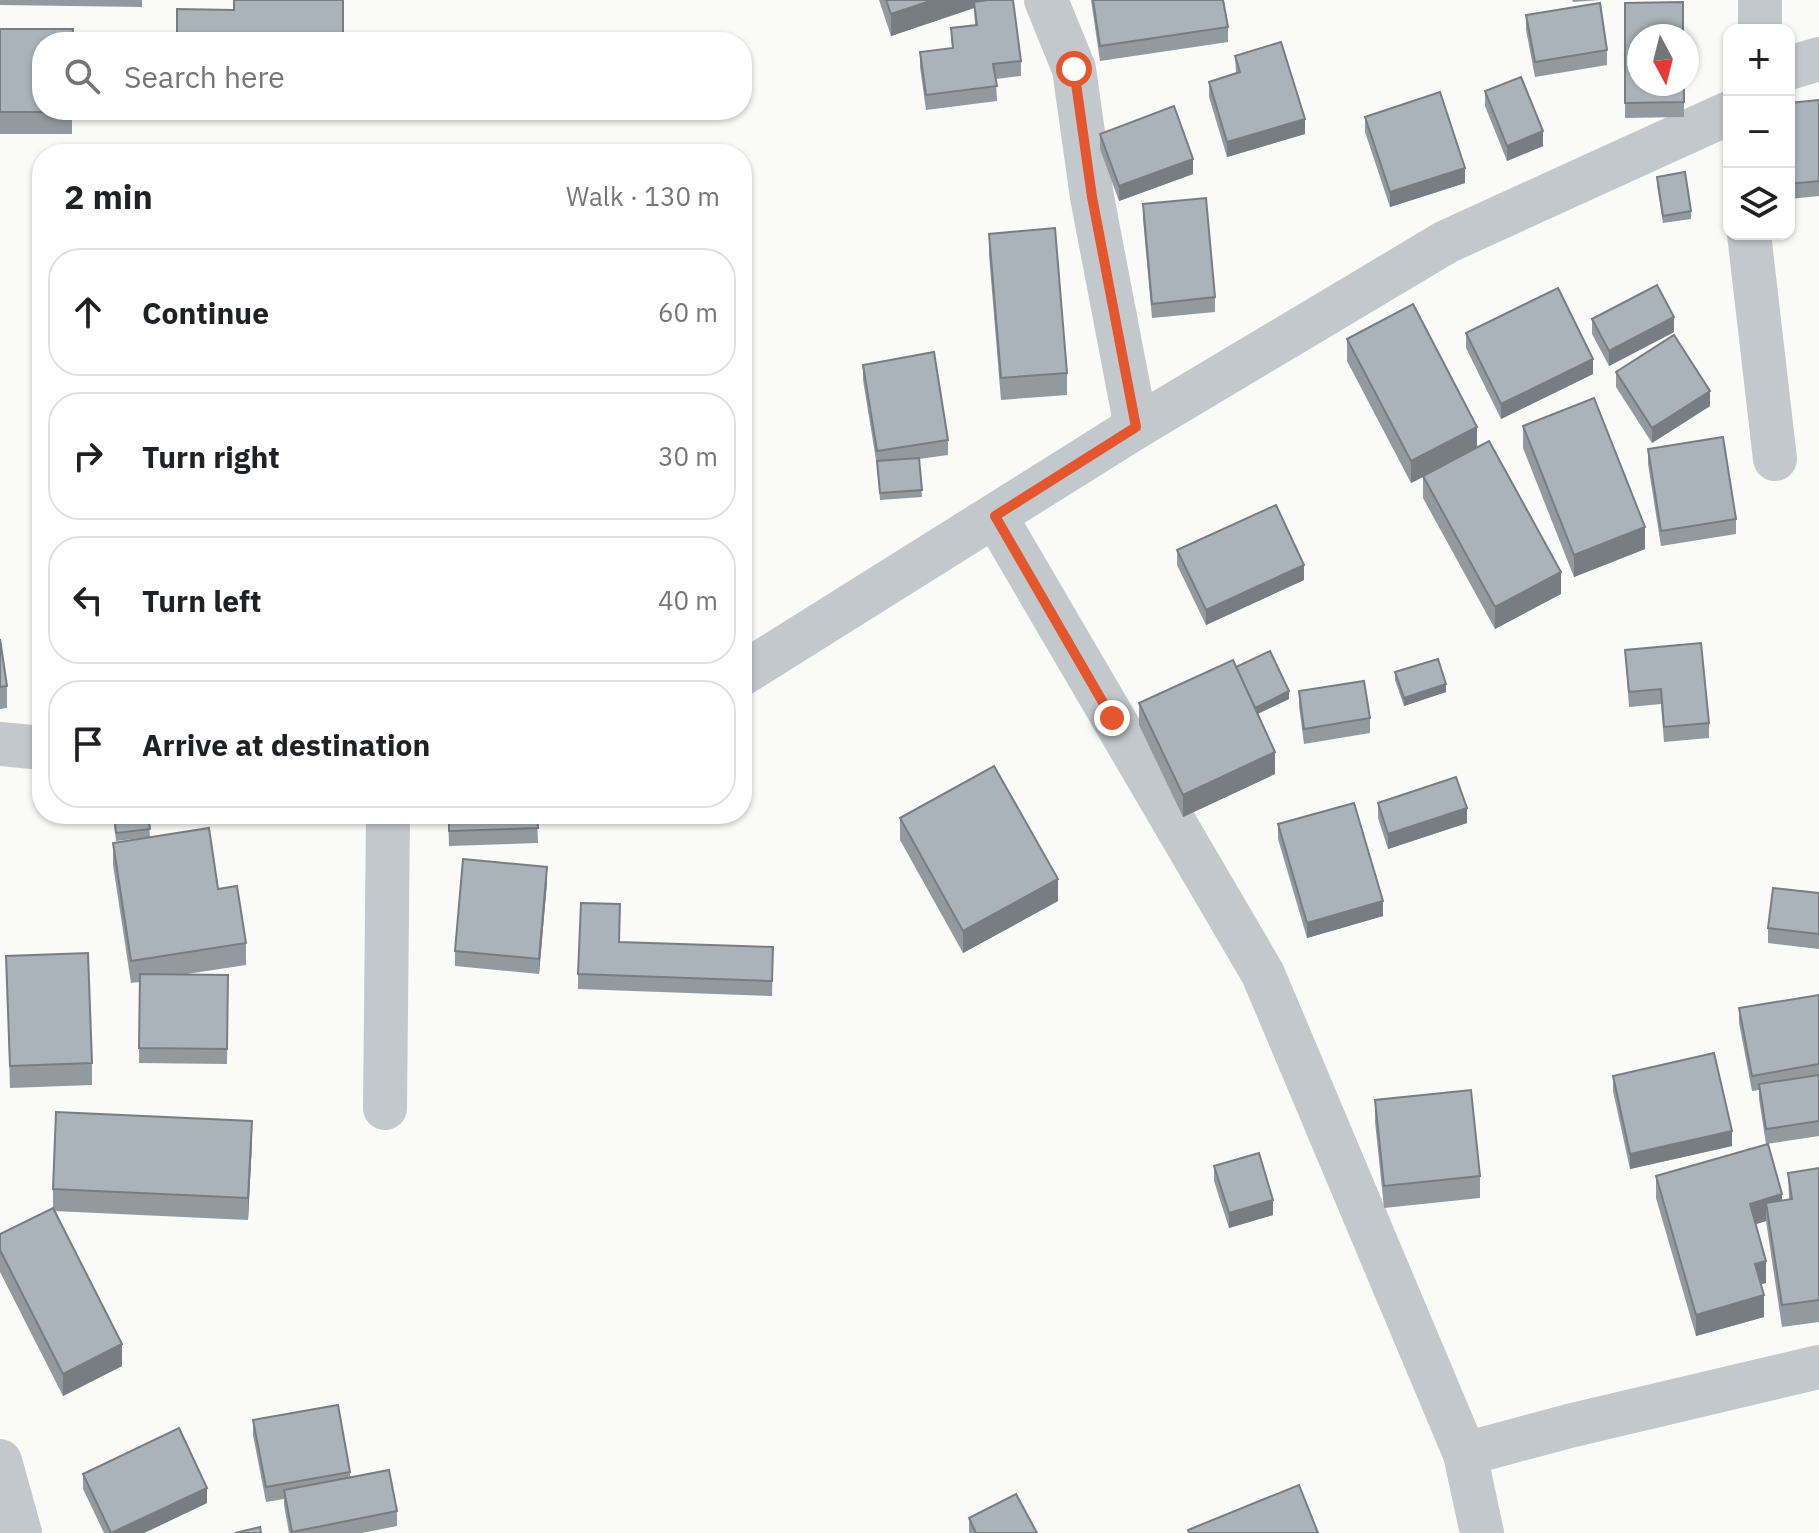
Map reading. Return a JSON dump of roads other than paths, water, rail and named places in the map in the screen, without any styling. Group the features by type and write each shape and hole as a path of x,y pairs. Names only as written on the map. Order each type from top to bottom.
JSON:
{"street":[{"path":"1046,0 1074,69 1092,197 1136,427"},
{"path":"1760,0 1760,24"},
{"path":"1795,66 1819,59"},
{"path":"752,668 1136,427 1446,242 1723,116"},
{"path":"1750,240 1775,459"},
{"path":"995,516 1263,974 1465,1454 1482,1533"},
{"path":"0,744 32,747"},
{"path":"385,1108 388,824"},
{"path":"1465,1454 1819,1367"},
{"path":"0,1461 20,1533"}]}
